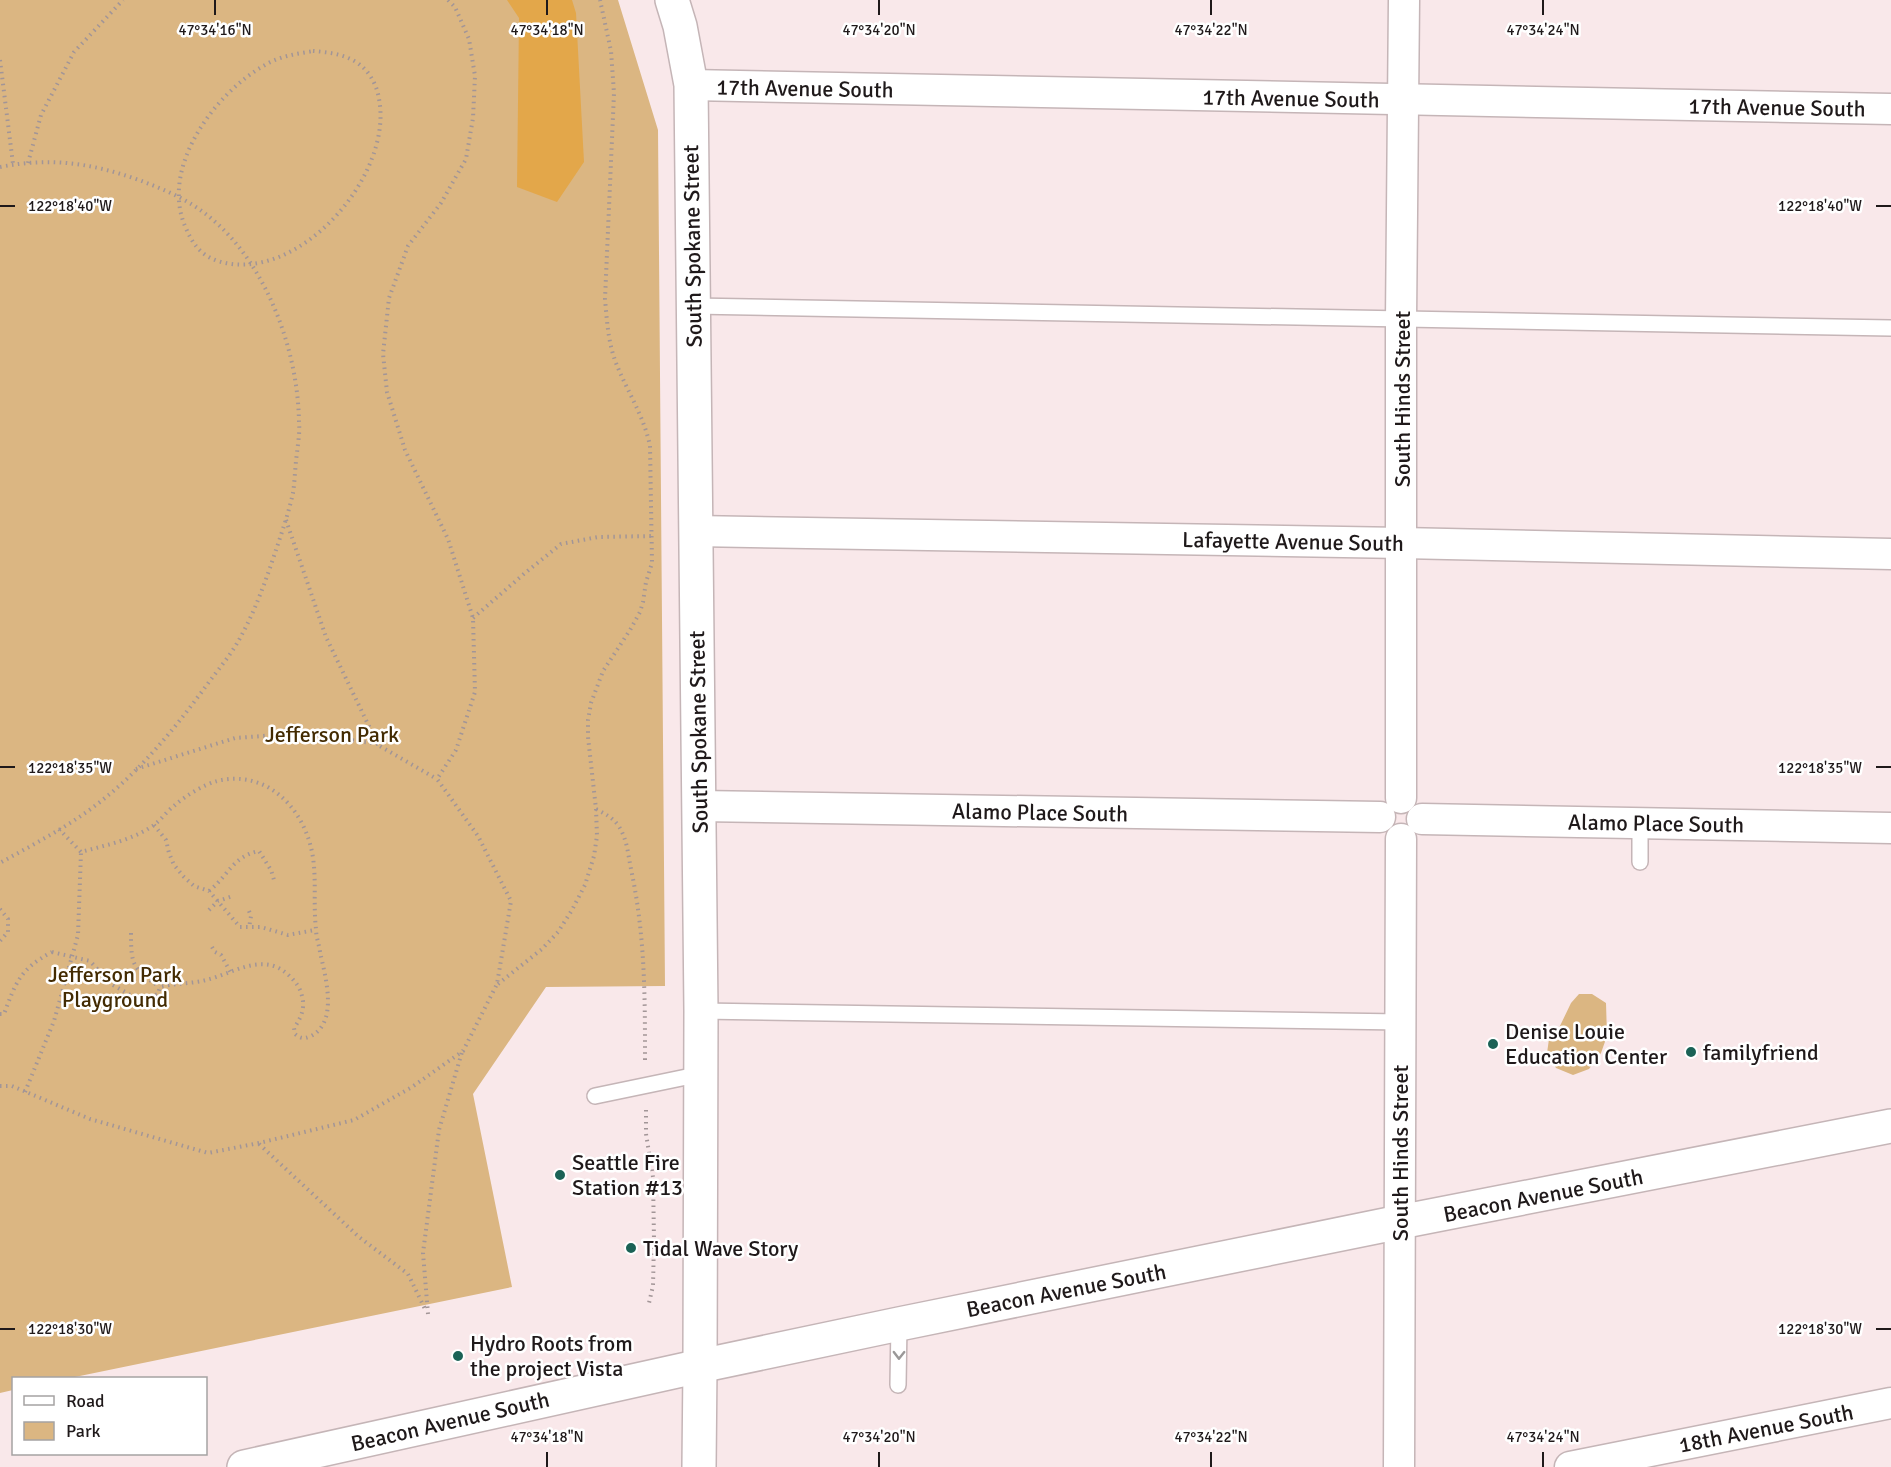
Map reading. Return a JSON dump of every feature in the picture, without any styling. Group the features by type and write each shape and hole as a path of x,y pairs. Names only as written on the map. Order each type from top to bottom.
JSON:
{"main road":[{"name":"South Spokane Street","path":"672,0 680,26 691,85 701,1011 699,1467"},
{"name":"Beacon Avenue South","path":"244,1467 899,1324 1400,1222 1891,1126"}],"street":[{"name":"South Hinds Street","path":"1399,1467 1401,320 1404,0"},
{"name":"17th Avenue South","path":"691,85 1891,109"},
{"name":"Lafayette Avenue South","path":"695,531 1891,554"},
{"name":"Alamo Place South","path":"699,806 1891,828"},
{"name":"18th Avenue South","path":"1570,1467 1891,1403"}],"lane":[{"path":"693,306 1891,328"},
{"path":"1640,822 1640,862"},
{"path":"701,1011 1401,1022"},
{"path":"595,1096 701,1074"},
{"path":"898,1385 899,1324"}],"path":[{"path":"28,163 41,115 74,52 123,0"},
{"path":"437,779 456,750 475,692 473,618 448,539 405,450 387,392 383,354 389,298 408,246 441,203 466,159 473,118 475,76 469,39 455,7 448,0"},
{"path":"497,984 542,949 558,932 585,885 594,856 597,836 588,737 591,703 603,670 640,612 651,563 651,461 647,431 616,363 607,333 606,298 614,93 611,51 600,0"},
{"path":"313,51 328,52 344,57 356,62 366,70 377,88 381,110 379,135 372,160 345,207 310,240 280,255 252,265 237,265 209,258 196,248 181,218 179,197 181,172 190,147 205,121 223,98 243,79 266,64 288,55 313,51"},
{"path":"0,60 13,164"},
{"path":"0,167 61,161 108,170 153,185 179,197 208,215 230,237 252,265 276,311 292,362 300,423 293,492 286,520 257,600 236,646 177,726 117,788 59,830 0,863"},
{"path":"651,488 659,488"},
{"path":"286,520 326,637 378,745"},
{"path":"473,618 561,544 598,537 651,536"},
{"path":"651,563 659,563"},
{"path":"135,769 235,738 304,733 378,745 437,779 478,836 511,901 497,984 463,1051 439,1130 423,1253 428,1314 408,1274 359,1238 259,1143"},
{"path":"81,852 126,840 154,825 174,805 216,781 237,779 262,783 281,795 301,820 312,851 316,930 327,984 328,1006 325,1021 318,1033 305,1039 295,1034 294,1028 303,1013 304,1001 298,986 284,971 265,963 205,981 160,987 140,974 134,965 131,933"},
{"path":"596,809 609,816 619,827 625,841 638,901 644,962 646,1134 653,1177 653,1286 648,1303"},
{"path":"154,825 166,840 174,865 184,877 194,886 209,891 240,927 261,927 288,935 316,930"},
{"path":"25,1092 54,1021 78,935 81,852 59,830"},
{"path":"209,891 236,861 249,853 259,851 272,870 274,880"},
{"path":"209,910 218,901 233,896"},
{"path":"0,909 8,919 8,932 0,941"},
{"path":"249,911 251,916 249,928"},
{"path":"212,947 221,955 231,973"},
{"path":"0,1014 4,1014 16,982 35,961 52,952 90,961 111,984 141,1001 158,994 160,987"},
{"path":"0,1086 12,1086 90,1119 208,1153 354,1120 412,1087 463,1051"}],"green space":[{"name":"Jefferson Park","path":"0,0 618,0 658,130 665,986 546,987 473,1094 512,1287 75,1377 12,1377 12,1390 0,1393"},
{"path":"1579,994 1592,994 1606,1003 1607,1036 1601,1053 1589,1069 1573,1075 1556,1068 1547,1053 1549,1039 1559,1028 1571,1003"}],"shaded area":[{"path":"507,0 572,0 576,13 584,162 557,202 517,187 519,18"}],"place":[{"name":"Denise Louie Education Center","path":"1493,1044"},
{"name":"familyfriend","path":"1691,1052"},
{"name":"Seattle Fire Station #13","path":"560,1175"},
{"name":"Tidal Wave Story","path":"631,1248"},
{"name":"Hydro Roots from the project Vista","path":"458,1356"}],"park label":[{"name":"Jefferson Park Playground","path":"115,986"}]}
